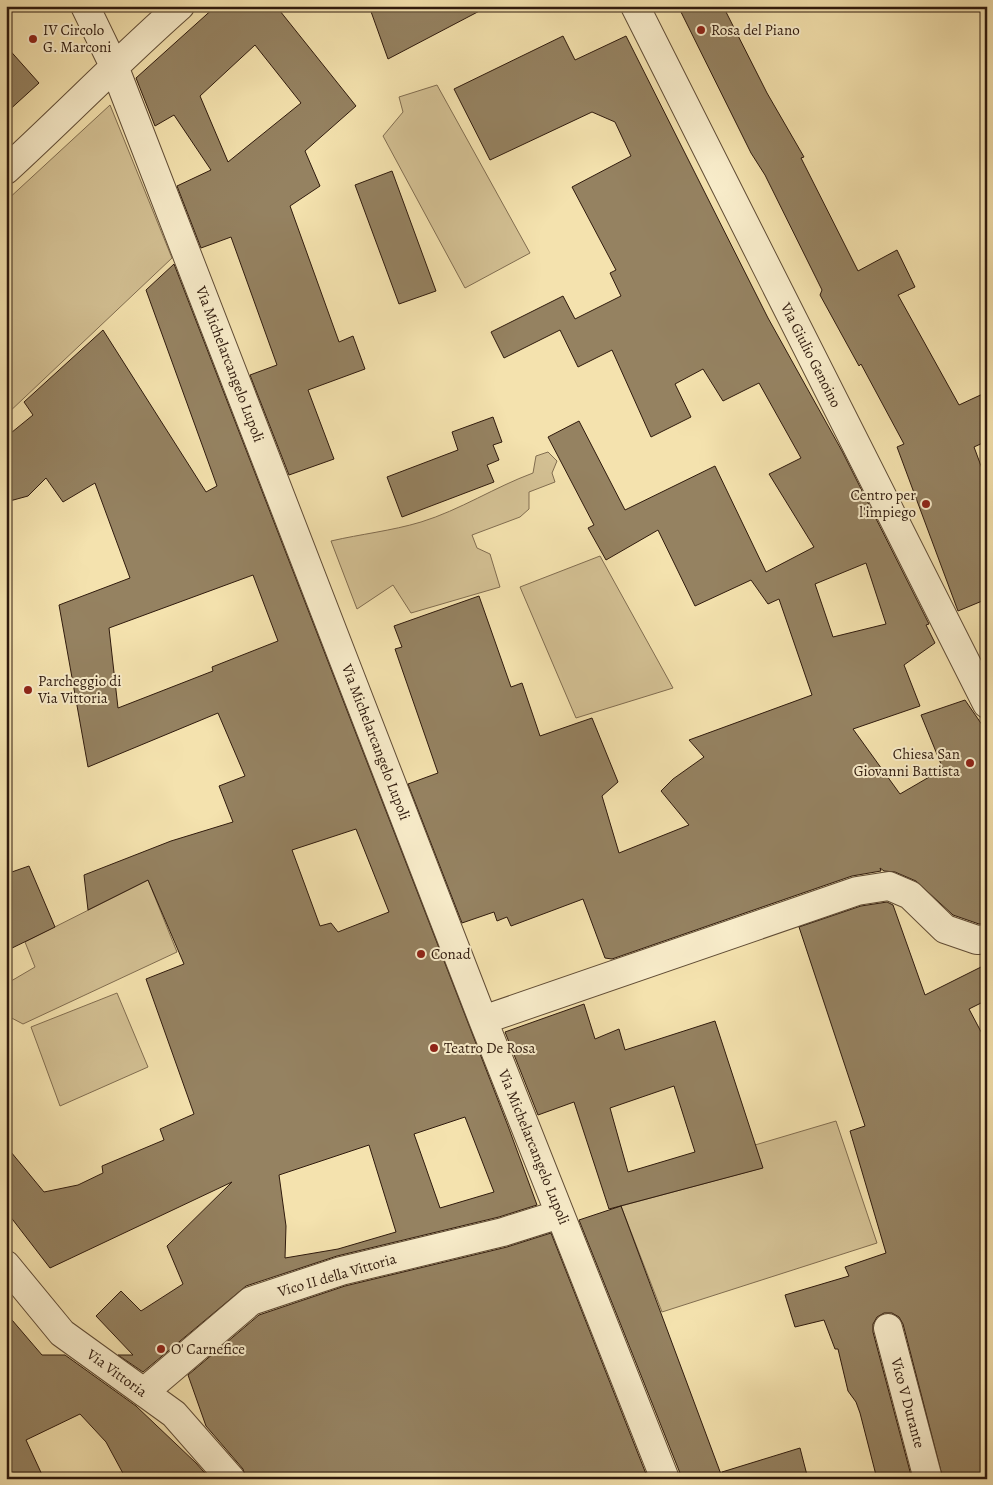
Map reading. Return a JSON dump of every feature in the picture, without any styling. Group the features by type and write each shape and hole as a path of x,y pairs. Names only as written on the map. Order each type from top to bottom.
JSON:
{"street":[{"name":"Via Michelarcangelo Lupoli","path":"85,6 114,66 483,1020 665,1479"},
{"path":"6,170 54,126 114,66 180,6"},
{"name":"Via Giulio Genoino","path":"635,6 987,704"},
{"path":"483,1020 857,891 890,886 910,895 945,928 977,940 987,940"},
{"name":"Vico II della Vittoria","path":"144,1392 251,1301 341,1271 503,1232 560,1214"},
{"name":"Via Vittoria","path":"6,1265 62,1333 174,1414 231,1479"},
{"name":"Vico V Durante","path":"888,1328 928,1479"}],"shaded area":[{"path":"437,85 530,253 465,288 383,136 403,112 399,97"},
{"path":"110,105 172,258 6,415 6,201"},
{"path":"548,452 557,461 552,473 555,482 529,492 529,509 520,517 472,535 477,548 490,554 500,587 411,613 393,585 357,609 331,541 410,525 450,511 533,473 536,456"},
{"path":"600,556 673,688 576,718 520,587"},
{"path":"148,880 177,952 23,1024 6,1015 6,984 35,967 25,942"},
{"path":"117,993 148,1067 60,1106 31,1027"},
{"path":"836,1121 877,1243 662,1312 621,1206 762,1168 755,1145"}],"building":[{"path":"216,6 276,6 356,106 305,151 320,186 290,206 339,342 353,336 365,369 308,390 334,459 289,475 250,375 277,365 231,237 201,248 177,186 211,170 174,115 155,126 136,78","holes":["255,45 301,103 228,162 200,96"]},
{"path":"369,6 489,6 388,59"},
{"path":"678,6 723,6 767,93 804,157 801,158 858,271 897,250 915,287 898,295 959,405 987,392 987,441 974,447 987,482 987,599 958,611 897,447 904,444 861,364 859,366 820,295 822,290"},
{"path":"563,36 575,60 626,36 768,318 842,451 929,624 926,625 935,643 904,665 920,706 853,729 900,794 943,769 921,715 965,700 987,732 987,924 979,924 953,915 916,881 880,868 881,871 852,876 612,959 605,958 583,899 511,926 507,917 497,921 494,912 462,923 408,784 438,773 395,649 402,647 394,626 479,596 511,687 522,683 540,736 592,718 618,782 602,796 619,853 689,825 661,791 673,779 704,757 689,740 812,695 779,599 768,604 751,580 695,606 658,530 606,560 588,528 594,525 548,437 579,421 625,510 715,466 766,572 814,547 769,474 801,458 759,383 723,401 703,369 675,384 691,417 651,437 612,350 578,367 560,330 504,358 491,332 563,296 575,319 621,296 610,273 616,270 572,187 631,156 615,122 592,112 490,160 454,89","holes":["866,563 886,624 833,637 815,584"]},
{"path":"6,46 39,83 6,113"},
{"path":"392,171 436,291 399,304 355,185"},
{"path":"174,264 537,1205 499,1217 337,1256 246,1286 143,1372 118,1355 133,1355 96,1316 121,1291 141,1311 183,1284 167,1246 232,1182 50,1268 6,1211 6,1146 44,1192 78,1185 103,1173 102,1166 164,1140 160,1129 194,1114 146,979 184,964 148,880 88,910 84,875 171,841 233,822 219,786 245,776 218,713 88,767 59,605 130,578 95,483 63,502 46,478 28,496 6,502 6,437 33,415 24,402 103,330 206,492 217,486 146,290","holes":["253,575 278,641 212,667 213,671 118,708 109,628","356,829 389,912 338,932 331,923 320,926 292,850","465,1117 494,1192 440,1208 414,1134","369,1145 396,1232 338,1249 285,1258 286,1226 279,1175"]},
{"path":"493,417 502,442 493,445 499,460 487,465 494,482 402,517 387,477 458,450 452,432"},
{"path":"29,866 55,927 6,951 6,874"},
{"path":"887,902 893,905 925,995 987,964 987,1000 969,1009 987,1043 987,1479 943,1479 903,1324 899,1317 892,1313 884,1313 877,1317 873,1324 873,1332 912,1479 877,1479 860,1413 856,1402 848,1391 838,1349 835,1349 824,1320 795,1327 785,1295 849,1276 845,1267 886,1253 850,1131 865,1126 799,927 861,906"},
{"path":"584,1004 595,1039 619,1029 625,1050 715,1021 763,1168 609,1209 574,1102 538,1115 505,1032","holes":["674,1086 695,1152 628,1172 610,1108"]},
{"path":"621,1206 722,1477 722,1472 800,1448 808,1479 680,1479 680,1473 579,1220"},
{"path":"551,1233 648,1479 246,1479 243,1469 206,1426 188,1375 259,1315 345,1286 507,1247"},
{"path":"6,1313 42,1355 65,1355 136,1406 196,1463 210,1479 126,1479 106,1442 80,1414 26,1440 44,1479 6,1479"}],"place":[{"name":"Rosa del Piano","path":"701,30"},
{"name":"IV Circolo G. Marconi","path":"33,39"},
{"name":"Centro per l'impiego","path":"926,504"},
{"name":"Parcheggio di Via Vittoria","path":"28,690"},
{"name":"Chiesa San Giovanni Battista","path":"970,763"},
{"name":"Conad","path":"421,954"},
{"name":"Teatro De Rosa","path":"434,1048"},
{"name":"O' Carnefice","path":"161,1349"}]}
